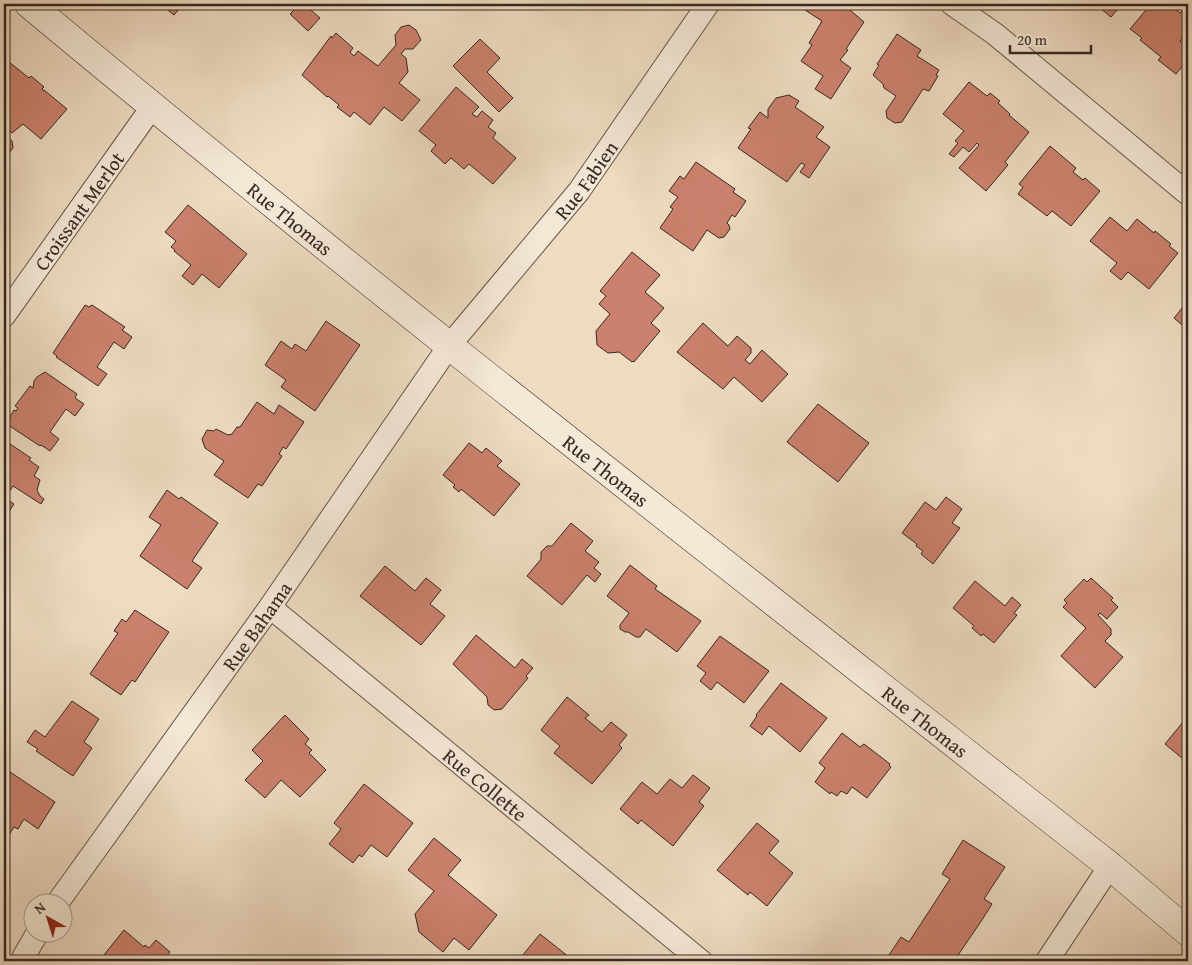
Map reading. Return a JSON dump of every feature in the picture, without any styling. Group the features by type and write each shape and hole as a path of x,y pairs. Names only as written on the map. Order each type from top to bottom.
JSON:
{"street":[{"name":"Rue Thomas","path":"29,4 152,107 450,346 1110,866 1188,932"},
{"name":"Rue Fabien","path":"450,346 579,191 708,4"},
{"path":"952,4 995,34 1188,194"},
{"name":"Croissant Merlot","path":"4,316 152,107"},
{"name":"Rue Bahama","path":"65,892 270,607 450,346"},
{"name":"Rue Collette","path":"270,607 702,961"},
{"path":"1047,961 1110,866"},
{"path":"24,961 24,956 32,942"}],"building":[{"path":"160,4 183,4 174,15"},
{"path":"300,4 304,4 320,18 308,31 290,14"},
{"path":"805,4 851,4 853,5 850,10 864,22 840,60 851,68 831,99 815,89 823,76 801,61 812,45 809,43 822,21 802,8"},
{"path":"1095,4 1122,4 1111,17"},
{"path":"1151,4 1170,4 1180,13 1188,5 1188,32 1180,41 1188,48 1188,59 1176,74 1158,60 1161,57 1130,29"},
{"path":"409,25 416,30 421,40 413,49 405,49 401,54 406,58 408,72 399,83 420,100 402,121 384,107 370,125 354,112 350,117 337,107 339,105 302,75 331,36 332,38 336,33 353,48 350,52 354,56 358,51 378,66 396,45 395,35 401,27"},
{"path":"897,34 921,50 917,56 939,70 936,75 938,76 929,91 923,89 902,122 895,123 887,118 886,111 896,96 884,88 883,84 873,75 879,65 877,64"},
{"path":"480,39 500,58 487,72 513,98 499,112 453,66"},
{"path":"4,58 29,78 31,76 44,87 42,89 44,91 67,109 41,139 23,124 12,133 4,126"},
{"path":"969,82 987,96 990,93 1000,101 998,103 1009,115 1029,132 1005,162 1008,165 986,191 959,168 979,145 977,143 969,152 963,147 954,157 949,154 958,143 955,141 964,131 943,114"},
{"path":"456,87 479,107 472,114 477,117 482,111 493,120 488,127 496,133 493,138 516,158 493,184 469,164 464,169 451,158 445,164 431,151 436,145 419,131"},
{"path":"789,95 799,101 795,107 824,127 816,137 830,147 809,178 800,172 805,165 801,163 787,182 738,148 751,129 748,128 760,112 768,118 768,109 776,98"},
{"path":"4,134 12,141 13,148 4,159"},
{"path":"1050,146 1076,168 1073,172 1083,180 1085,178 1100,191 1071,226 1052,211 1047,216 1018,194 1023,187 1019,184"},
{"path":"696,162 735,189 733,192 746,201 735,217 732,215 727,223 730,229 724,237 719,238 707,230 693,251 660,228 673,209 670,207 678,197 669,191 680,176 684,179"},
{"path":"188,205 247,254 219,288 202,274 193,285 182,276 191,265 174,251 171,247 176,241 165,232"},
{"path":"1110,217 1127,231 1137,219 1171,244 1169,246 1178,253 1149,289 1128,272 1121,280 1110,271 1117,263 1090,241"},
{"path":"632,252 660,275 645,292 664,308 651,323 660,331 634,362 619,352 608,353 597,345 596,331 610,314 599,304 606,296 600,291"},
{"path":"1188,301 1188,330 1174,318"},
{"path":"85,305 89,307 92,305 125,327 122,330 132,337 124,349 114,342 97,367 107,374 98,386 53,353"},
{"path":"326,321 360,345 315,411 281,387 286,380 265,365 281,341 292,349 295,344 306,351"},
{"path":"703,323 728,346 737,336 751,348 751,353 745,360 750,364 762,350 788,374 762,402 734,377 723,389 677,352"},
{"path":"45,372 77,394 75,398 84,404 75,416 66,409 50,432 59,439 50,451 8,425 14,410 16,411 18,408 15,406 30,386 33,388 37,377"},
{"path":"257,402 274,414 279,405 304,422 286,449 283,447 279,454 282,456 262,486 258,484 248,498 214,475 224,461 205,448 202,439 207,430 214,431 216,429 228,435 232,434 237,427 240,427"},
{"path":"818,404 869,443 838,482 787,442"},
{"path":"4,440 31,458 29,460 39,467 34,476 40,480 37,490 44,499 41,504 13,486 5,498 14,504 6,516 4,514"},
{"path":"469,443 482,453 486,448 502,461 497,466 520,484 494,516 461,489 459,492 453,487 455,485 443,475"},
{"path":"167,490 179,499 181,497 218,523 192,561 202,568 187,589 140,556 161,525 149,517"},
{"path":"946,497 962,509 952,523 960,528 933,564 921,554 923,551 916,546 917,544 902,533 925,502 936,510"},
{"path":"571,523 593,541 585,551 599,562 594,568 601,574 595,582 587,575 562,605 527,576 541,559 541,552 547,546 552,546"},
{"path":"630,565 657,586 655,589 701,621 677,652 646,629 640,637 636,637 620,629 620,625 629,613 607,596"},
{"path":"385,566 415,591 426,578 441,590 430,604 445,616 421,645 360,596"},
{"path":"1091,578 1113,598 1111,600 1118,607 1107,619 1100,613 1098,615 1111,629 1111,635 1105,641 1123,657 1095,688 1061,656 1086,628 1063,607 1067,603 1064,600 1084,579 1087,582"},
{"path":"975,581 1005,606 1012,597 1021,605 1014,613 1017,615 994,643 983,634 981,636 972,628 974,626 953,608"},
{"path":"135,610 169,632 135,682 132,680 121,695 90,674 118,633 114,631 122,619 126,622"},
{"path":"476,635 515,668 522,659 533,668 526,676 528,678 502,709 494,710 488,705 487,697 453,664"},
{"path":"720,636 769,671 744,703 717,682 711,690 700,681 706,673 697,666"},
{"path":"781,683 827,718 800,752 769,726 762,735 750,726 756,715"},
{"path":"567,697 589,715 585,718 602,732 611,722 627,735 619,745 622,748 592,784 554,753 560,746 541,730"},
{"path":"72,701 99,719 84,742 92,748 73,776 36,751 38,749 27,742 35,730 45,737"},
{"path":"285,715 309,739 305,744 312,750 309,753 326,770 300,797 281,780 265,798 245,780 263,761 252,750"},
{"path":"1188,716 1188,763 1165,744"},
{"path":"842,733 860,747 864,744 890,764 891,767 867,798 852,787 847,794 841,791 837,796 831,792 830,794 815,782 825,768 819,763"},
{"path":"4,768 55,802 38,829 24,819 18,829 14,827 5,841"},
{"path":"693,775 710,788 699,802 704,806 673,846 641,820 638,824 620,809 642,782 657,794 670,779 682,788"},
{"path":"364,784 413,823 387,857 371,845 362,857 359,855 353,863 329,844 341,829 334,823"},
{"path":"757,823 779,841 769,853 793,873 767,906 750,892 748,895 717,870"},
{"path":"434,838 461,860 448,875 497,915 469,950 454,938 443,952 419,932 415,914 434,891 408,870"},
{"path":"963,840 1005,867 984,899 992,904 982,920 954,961 885,961 901,937 909,942 950,879 942,874"},
{"path":"124,930 144,947 145,945 149,948 156,940 170,952 165,961 99,961"},
{"path":"540,934 574,961 518,961"}]}
